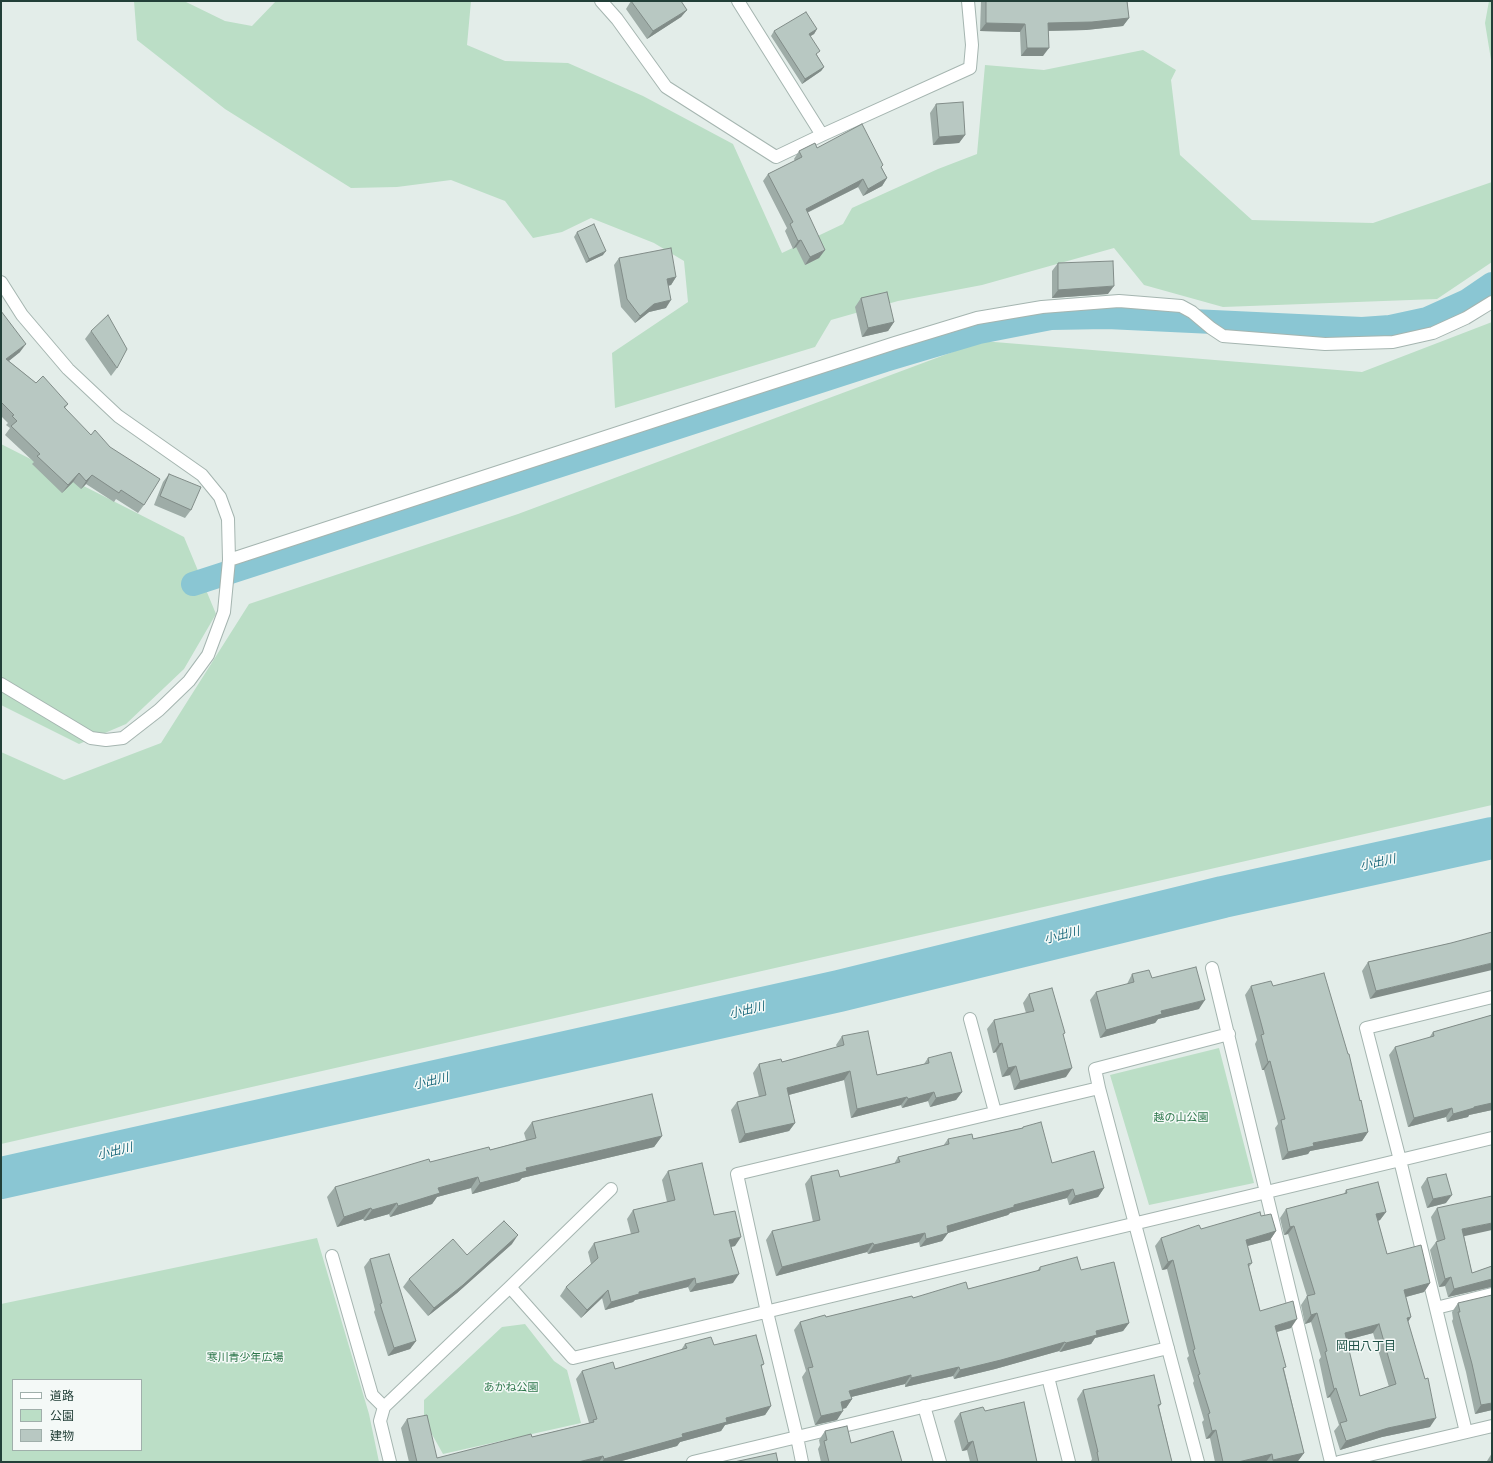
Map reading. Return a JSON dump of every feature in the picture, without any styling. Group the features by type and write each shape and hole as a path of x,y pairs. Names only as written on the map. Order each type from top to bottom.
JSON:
{"street":[{"path":"601,1 617,19 666,87 776,157 970,68 972,45 968,1"},
{"path":"738,1 822,135"},
{"path":"1,282 22,316 68,369 118,416 202,475 220,498 228,519 228,564 224,612 208,655 189,681 159,710 123,738 106,740 91,738 1,684"},
{"path":"228,564 707,403 977,318 1042,307 1119,301 1181,306 1192,312 1223,336 1325,344 1393,342 1433,333 1466,318 1492,302"},
{"path":"1212,968 1331,1462"},
{"path":"1466,1432 1400,1160 1366,1028 1492,997"},
{"path":"970,1019 995,1112"},
{"path":"1198,1462 1095,1069 1229,1034"},
{"path":"802,1462 737,1174 1099,1088"},
{"path":"510,1287 573,1358 1492,1138"},
{"path":"390,1462 380,1421 384,1406 510,1287 610,1189"},
{"path":"332,1256 372,1394 384,1406"},
{"path":"1436,1308 1492,1294"},
{"path":"693,1462 1168,1348"},
{"path":"1048,1377 1069,1462"},
{"path":"924,1406 940,1462"},
{"path":"1339,1462 1492,1426"}],"green space":[{"path":"134,1 184,1 225,21 252,26 276,1 471,1 467,45 505,61 568,63 643,96 733,144 782,253 843,224 852,208 938,169 977,154 985,65 1044,70 1143,50 1176,70 1171,80 1180,155 1252,220 1373,223 1492,182 1492,262 1437,299 1223,307 1144,285 1114,248 982,285 898,301 831,320 815,347 615,408 612,353 688,302 684,261 654,243 591,218 562,232 533,238 505,201 451,180 397,187 351,188 225,109 137,40"},
{"path":"1489,1 1492,1 1492,66 1485,23"},
{"path":"1492,322 1492,805 1,1144 1,752 64,780 161,743 249,604 518,514 982,341 1362,372"},
{"path":"1,444 184,537 216,614 184,669 126,724 79,744 1,705"},
{"name":"越の山公園","path":"1219,1048 1254,1183 1149,1205 1110,1075"},
{"name":"寒川青少年広場","path":"317,1238 369,1414 379,1462 1,1462 1,1304"},
{"name":"あかね公園","path":"525,1324 554,1361 567,1370 581,1423 443,1454 424,1420 424,1400 502,1327"}],"building":[{"path":"631,1 681,1 687,10 653,31"},
{"path":"986,1 1127,1 1129,18 1092,22 1048,23 1049,48 1027,48 1025,24 986,23"},
{"path":"806,12 817,29 809,34 820,51 816,54 824,67 805,79 774,31"},
{"path":"963,102 965,135 939,137 936,104"},
{"path":"862,124 883,165 881,167 887,178 868,189 863,179 806,209 825,250 810,257 801,240 798,241 790,224 793,222 768,174 802,157 799,151 815,143 817,148"},
{"path":"594,224 606,251 589,259 577,232"},
{"path":"671,248 676,277 667,279 671,300 654,304 640,316 627,299 619,258"},
{"path":"1113,261 1114,286 1058,290 1058,263"},
{"path":"887,292 894,322 868,328 861,298"},
{"path":"1,311 26,344 6,359 36,383 43,376 68,404 64,407 91,435 95,430 110,447 160,479 144,505 121,490 119,493 92,475 86,481 79,473 68,485 37,456 40,454 11,426 17,421 12,416 14,415 1,402"},
{"path":"108,315 127,349 117,368 91,331"},
{"path":"169,474 201,487 191,510 160,496"},
{"path":"1492,932 1492,963 1376,991 1368,962"},
{"path":"1196,967 1205,1000 1161,1011 1162,1014 1106,1030 1096,992 1134,982 1132,974 1149,970 1152,978"},
{"path":"1324,973 1349,1054 1368,1132 1313,1143 1314,1146 1288,1152 1281,1120 1285,1119 1270,1061 1268,1062 1261,1035 1264,1034 1251,986 1271,981 1273,986"},
{"path":"1052,988 1065,1033 1063,1034 1072,1068 1020,1081 1016,1066 1008,1068 1002,1043 999,1044 994,1020 1034,1011 1029,994"},
{"path":"1492,1015 1492,1103 1453,1114 1452,1108 1414,1118 1395,1047 1434,1036 1433,1032"},
{"path":"868,1031 877,1075 929,1063 928,1058 951,1052 962,1092 936,1098 934,1092 908,1099 907,1097 857,1109 850,1071 787,1088 795,1123 745,1134 737,1102 766,1095 759,1064 781,1059 782,1062 844,1045 842,1036"},
{"path":"652,1094 662,1136 526,1168 527,1171 480,1183 478,1177 438,1188 440,1193 398,1206 397,1203 372,1210 371,1208 344,1217 335,1187 429,1159 430,1162 489,1147 490,1150 536,1138 532,1122"},
{"path":"1041,1122 1052,1163 1094,1151 1104,1188 1075,1196 1073,1189 1014,1205 1014,1207 947,1226 948,1233 926,1239 925,1233 874,1245 873,1243 782,1267 772,1231 820,1220 811,1176 838,1170 840,1177 900,1162 898,1157 949,1144 948,1139 972,1134 973,1139 1023,1128"},
{"path":"702,1163 714,1215 735,1211 741,1237 729,1240 739,1274 696,1284 695,1278 639,1292 639,1294 611,1302 608,1290 587,1310 566,1287 598,1258 594,1243 639,1232 633,1210 675,1200 668,1171"},
{"path":"1446,1174 1452,1195 1433,1199 1427,1178"},
{"path":"1378,1182 1386,1212 1376,1214 1387,1254 1421,1245 1430,1283 1404,1290 1411,1317 1407,1318 1425,1379 1428,1378 1436,1418 1388,1428 1346,1441 1340,1423 1347,1421 1336,1388 1334,1389 1325,1352 1327,1351 1317,1313 1311,1315 1307,1296 1315,1294 1294,1226 1290,1227 1286,1209 1347,1193 1346,1190","holes":["1379,1324 1396,1384 1360,1396 1345,1333"]},
{"path":"1492,1196 1492,1223 1462,1229 1472,1273 1492,1266 1492,1279 1454,1289 1451,1277 1445,1279 1436,1242 1445,1239 1437,1208"},
{"path":"1260,1212 1261,1216 1271,1214 1276,1231 1246,1240 1252,1263 1248,1264 1260,1311 1293,1301 1297,1319 1275,1326 1286,1367 1283,1368 1304,1453 1273,1460 1272,1454 1238,1462 1223,1462 1216,1430 1212,1431 1208,1414 1210,1413 1198,1375 1200,1374 1193,1350 1195,1349 1173,1260 1168,1262 1161,1238 1199,1225 1201,1229"},
{"path":"504,1221 518,1235 463,1285 434,1308 409,1279 453,1239 467,1255"},
{"path":"389,1254 416,1341 394,1348 380,1304 382,1303 370,1259"},
{"path":"1077,1257 1081,1270 1114,1262 1129,1323 1096,1331 1097,1335 960,1370 959,1367 911,1378 911,1375 849,1391 852,1399 841,1402 843,1411 821,1416 808,1368 813,1367 800,1322 912,1296 913,1298 966,1282 968,1289 1040,1270 1040,1267"},
{"path":"1492,1295 1492,1403 1481,1405 1458,1312 1460,1312 1458,1303"},
{"path":"756,1335 764,1364 761,1365 771,1406 726,1418 727,1422 682,1434 683,1437 604,1459 603,1456 578,1462 417,1462 407,1419 427,1415 437,1458 531,1434 532,1437 594,1422 593,1420 597,1419 582,1371 613,1362 615,1369 687,1348 685,1344 711,1337 714,1345"},
{"path":"1154,1375 1161,1404 1158,1405 1172,1462 1099,1462 1083,1390"},
{"path":"1024,1402 1037,1462 978,1462 973,1441 968,1443 960,1413 983,1407 985,1411"},
{"path":"847,1426 851,1443 893,1431 902,1462 829,1462 824,1441 827,1440 825,1431"},
{"path":"776,1453 778,1462 734,1462"}],"waterway":[{"path":"193,584 885,360 979,332 1051,318 1107,317 1362,329 1390,327 1427,319 1467,301 1492,284"},
{"name":"小出川","path":"1,1178 839,991 1223,897 1492,838"}],"district":[{"name":"岡田八丁目","path":"1366,1347"}]}
